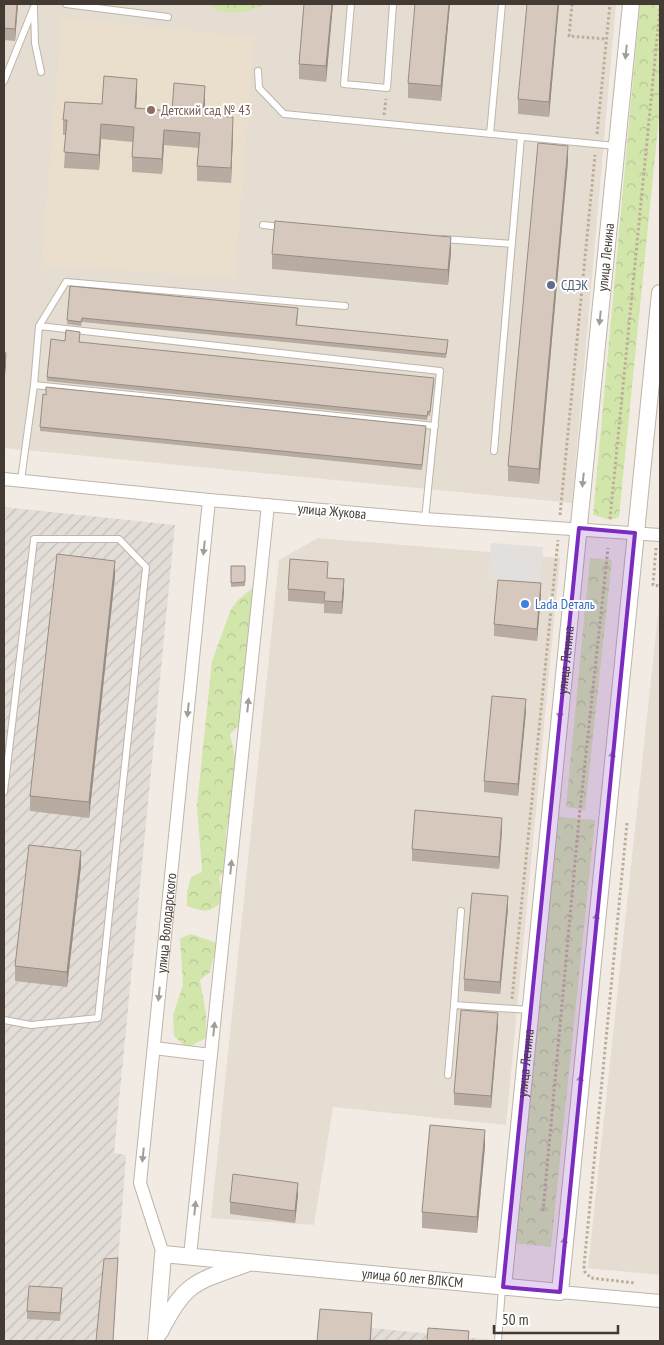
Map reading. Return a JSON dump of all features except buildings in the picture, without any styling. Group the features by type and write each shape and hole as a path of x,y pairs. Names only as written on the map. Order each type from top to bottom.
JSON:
{"street":[{"name":"улица Ленина","path":"502,1287 631,4"},
{"path":"560,1292 660,293"},
{"name":"улица Жукова","path":"4,479 209,500 425,519 660,535"},
{"name":"улица Володарского","path":"156,1341 163,1254 140,1183 209,500"},
{"path":"190,1256 268,505"},
{"path":"154,1048 211,1055"},
{"name":"улица 60 лет ВЛКСМ","path":"163,1254 660,1301"},
{"path":"156,1341 174,1306 190,1287 213,1276 252,1262"}],"lane":[{"path":"66,4 168,17"},
{"path":"350,4 344,84 386,88 393,4"},
{"path":"490,134 502,4"},
{"path":"34,6 35,43 41,72"},
{"path":"4,81 34,6"},
{"path":"258,71 259,88 284,114 617,146"},
{"path":"494,451 521,137"},
{"path":"263,225 289,227"},
{"path":"434,238 512,244"},
{"path":"21,480 34,386 39,326 66,282 346,306"},
{"path":"39,326 440,371 425,519"},
{"path":"34,386 435,426"},
{"path":"4,792 34,539 119,540 146,567 98,1018 31,1025 4,1020"},
{"path":"448,1075 461,911"},
{"path":"454,1005 530,1010"},
{"path":"498,1341 502,1287"}],"path":[{"path":"572,4 569,36 606,39"},
{"path":"560,515 610,4"},
{"path":"610,520 660,8"},
{"path":"384,125 386,88"},
{"path":"542,1211 579,819 608,548"},
{"path":"653,585 660,586"},
{"path":"627,823 584,1266 585,1272 591,1278 640,1283"}],"highlighted area":[{"path":"579,528 635,533 560,1292 503,1287"}],"shaded area":[{"path":"4,4 616,4 572,503 4,448"},
{"name":"Детский сад № 43","path":"62,17 254,37 235,278 41,265"},
{"path":"4,507 175,525 114,1153 126,1155 118,1262 97,1341 4,1341"},
{"path":"318,538 560,558 506,1125 333,1107 314,1225 211,1218 279,560"},
{"path":"491,543 543,547 541,583 488,579"},
{"path":"660,605 660,1275 588,1268"},
{"path":"372,1328 503,1341 371,1341"}],"green space":[{"path":"209,4 267,4 245,12 219,12"},
{"path":"640,4 660,4 660,107 619,517 610,520 593,515"},
{"path":"590,558 612,560 585,810 566,807"},
{"path":"255,586 241,724 230,734 237,766 233,804 226,831 226,868 219,878 223,900 210,910 198,910 187,906 187,892 191,877 202,872 197,805 212,661 231,609 238,600"},
{"path":"559,817 595,820 551,1247 514,1243"},
{"path":"191,934 217,943 210,972 200,980 206,1014 206,1038 187,1048 174,1036 173,1015 183,985 180,938"}],"place":[{"name":"Детский сад № 43","path":"151,110"},
{"name":"СДЭК","path":"551,285"},
{"name":"Lada Dеталь","path":"525,604"}]}
